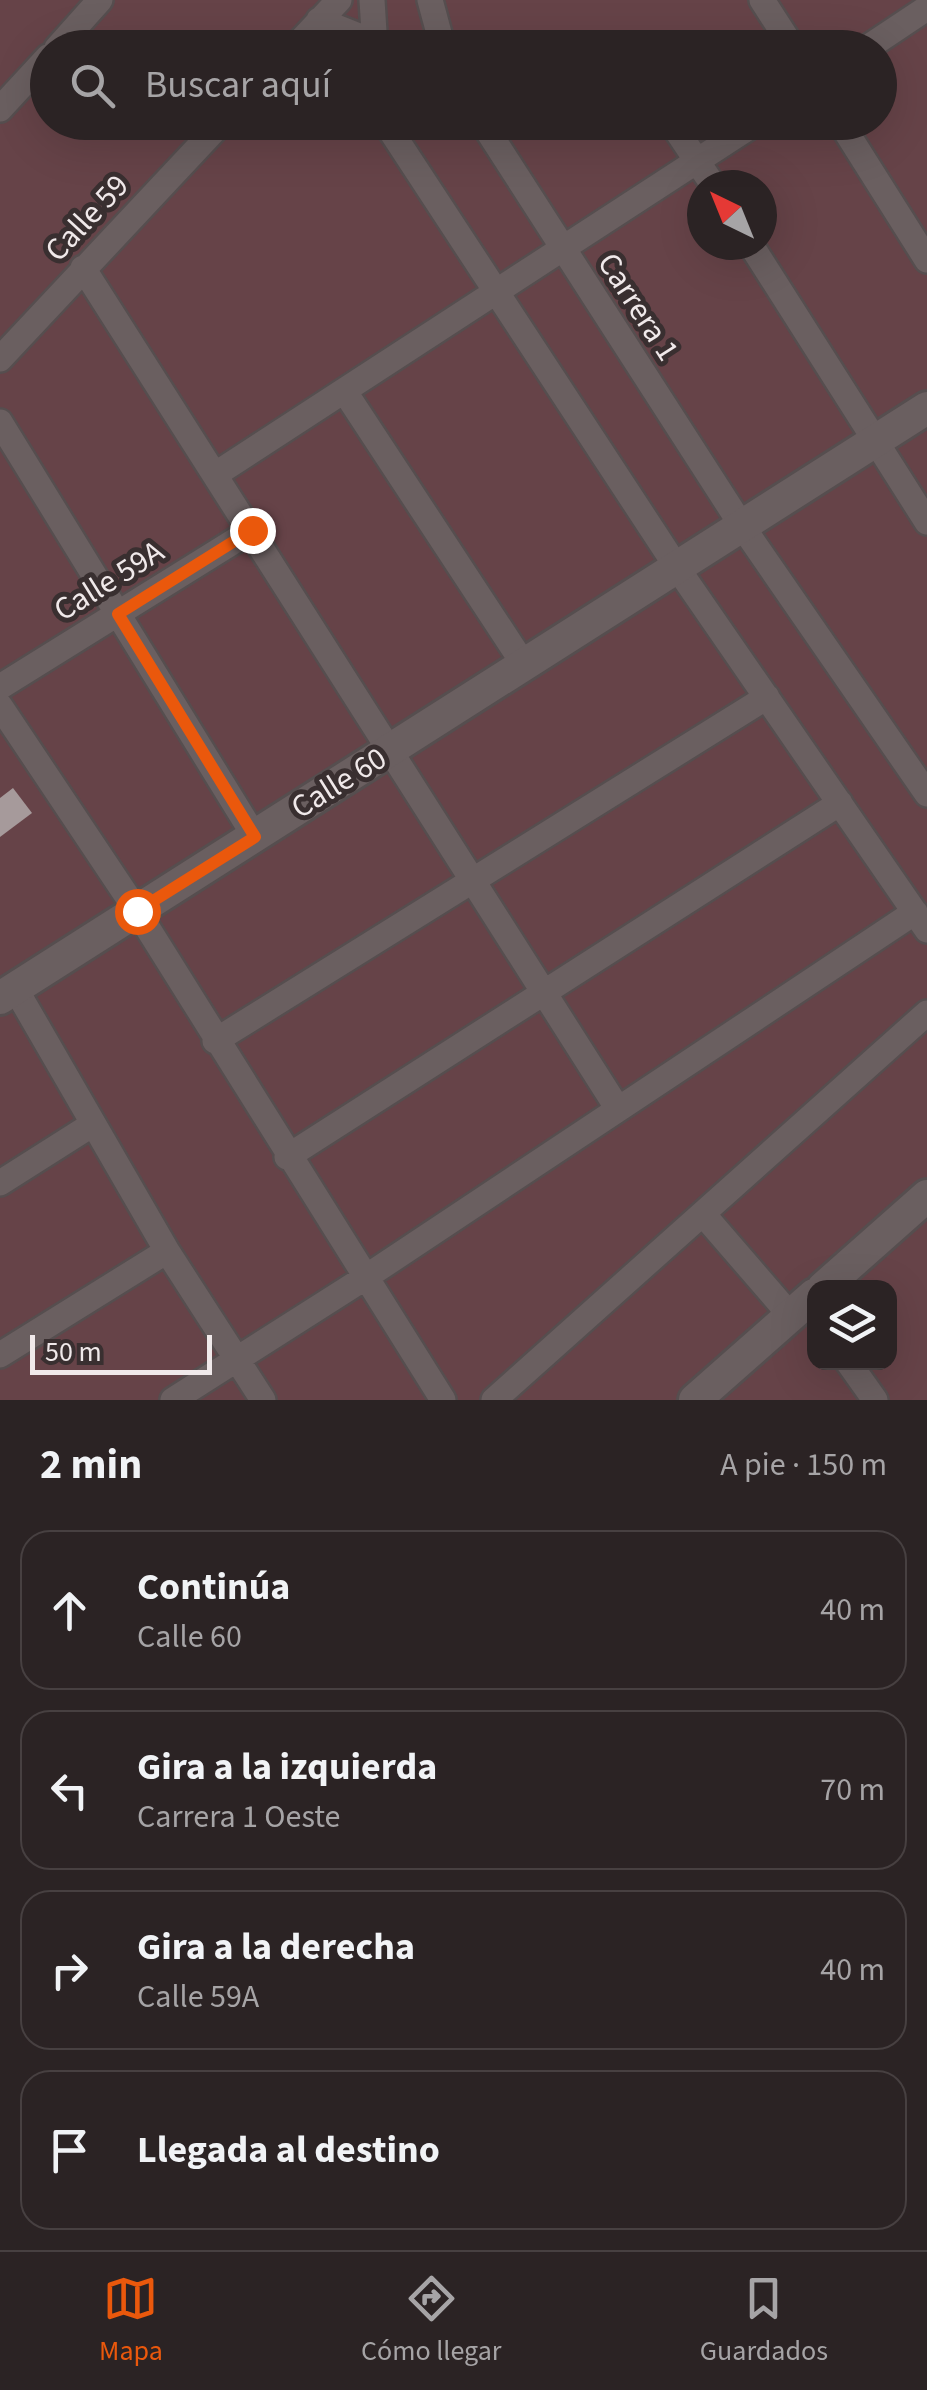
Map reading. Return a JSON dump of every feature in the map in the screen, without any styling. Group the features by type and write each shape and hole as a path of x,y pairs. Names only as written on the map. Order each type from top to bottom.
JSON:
{"street":[{"path":"72,30 100,0"},
{"path":"311,30 339,0"},
{"path":"372,0 377,30"},
{"path":"430,0 439,30"},
{"path":"762,0 781,30"},
{"path":"894,30 927,8"},
{"path":"320,20 343,30"},
{"path":"0,109 30,77"},
{"name":"Calle 59","path":"0,360 205,140"},
{"path":"173,1400 618,1109 921,921 678,569 397,140"},
{"name":"Carrera 1","path":"493,140 742,526 927,794"},
{"path":"683,140 703,170"},
{"path":"710,170 739,140"},
{"path":"851,140 927,260"},
{"path":"216,474 563,251 687,184"},
{"path":"761,260 927,522"},
{"path":"83,268 618,1109"},
{"path":"344,392 524,666"},
{"name":"Calle 60","path":"8,993 927,408"},
{"path":"0,422 255,837"},
{"name":"Calle 59A","path":"0,686 252,530"},
{"path":"215,1042 766,697"},
{"path":"0,706 137,911 287,1158 442,1400"},
{"path":"904,761 927,746"},
{"path":"287,1158 840,803"},
{"path":"8,993 262,1400"},
{"path":"494,1400 927,1013"},
{"path":"0,1183 92,1124"},
{"path":"835,1280 926,1200"},
{"path":"702,1214 807,1301"},
{"path":"0,1355 167,1251"},
{"path":"699,1399 807,1305"},
{"path":"853,1370 874,1400"}],"shaded area":[{"path":"0,0 927,0 927,1400 0,1400"}],"building":[{"path":"13,788 32,813 0,837 0,798"}],"route":[{"path":"137,911 255,837 118,614 252,530"}]}
